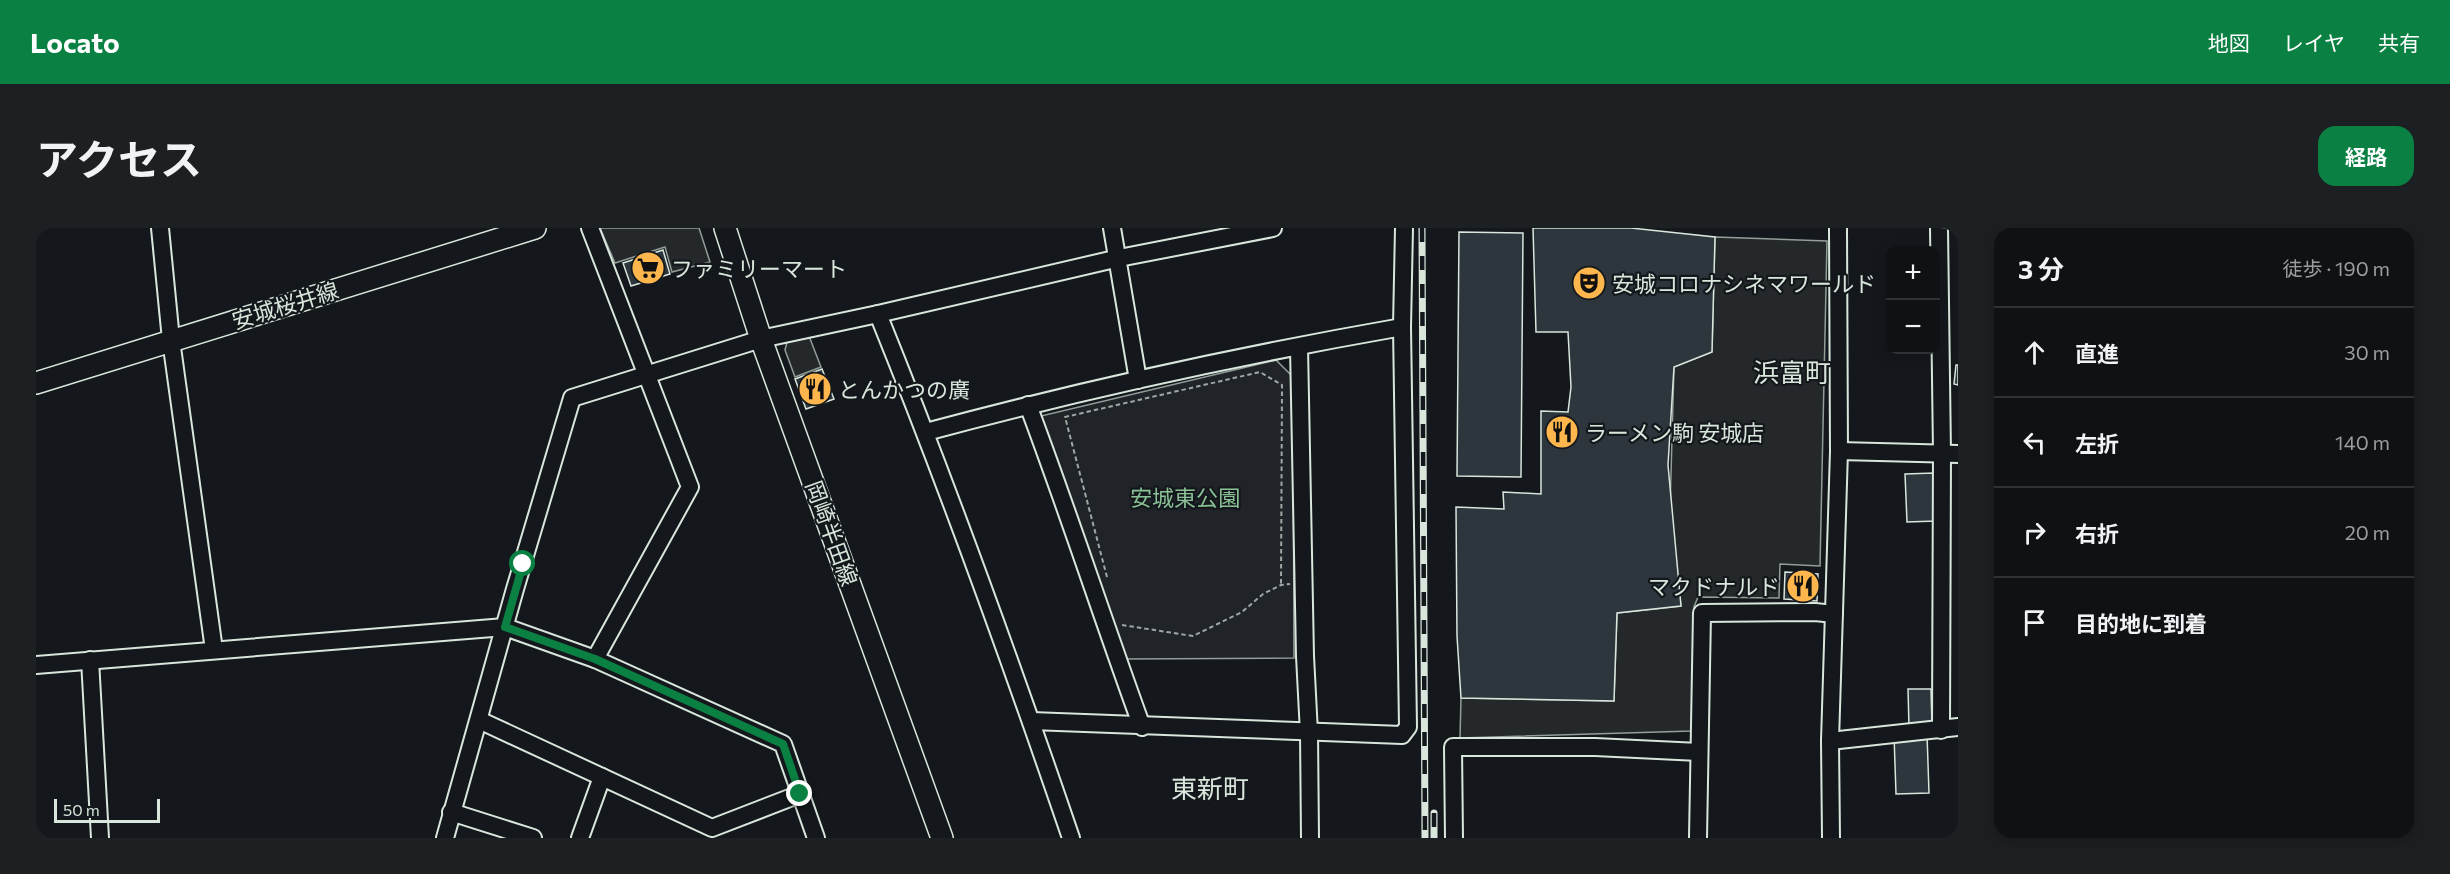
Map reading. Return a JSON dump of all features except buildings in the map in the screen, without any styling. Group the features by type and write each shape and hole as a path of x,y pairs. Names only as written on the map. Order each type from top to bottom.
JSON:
{"main road":[{"name":"安城桜井線","path":"36,383 535,228"},
{"name":"岡崎半田線","path":"725,228 761,339 942,838"}],"street":[{"path":"160,228 171,340 214,650"},
{"path":"590,228 690,487 595,659"},
{"path":"1112,228 1119,258 1138,380"},
{"path":"445,838 450,812 479,720 572,398 761,339 1119,258 1273,228"},
{"path":"1031,721 1142,727 1402,735 1408,727 1402,327 1404,228"},
{"path":"1831,838 1830,741 1839,451 1840,228 1832,228"},
{"path":"1830,741 1949,729 1950,453 1938,228"},
{"path":"878,314 926,432 1071,838"},
{"path":"926,432 1028,405 1138,380 1402,327"},
{"path":"1299,347 1305,656 1310,733 1310,838"},
{"path":"1028,405 1142,727"},
{"path":"1839,451 1950,453"},
{"path":"1698,838 1702,613 1815,612 1834,614"},
{"path":"36,665 505,627 595,659 783,744 816,838"},
{"path":"90,660 100,838"},
{"path":"479,720 712,828 800,794"},
{"path":"1454,838 1453,747 1595,747 1700,752"},
{"path":"580,838 602,777"},
{"path":"450,812 533,838"}],"path":[{"path":"1107,578 1065,417 1260,372 1282,385 1281,585"},
{"path":"1105,626 1119,624 1193,636 1242,612 1263,594 1281,585 1305,584"}],"green space":[{"name":"安城東公園","path":"1276,360 1293,377 1294,658 1125,659 1041,416"}],"shaded area":[{"path":"600,228 699,228 710,262 672,272 665,247 615,263"},
{"path":"1715,237 1827,241 1820,566 1780,564 1779,598 1698,597 1694,607 1692,731 1460,738 1461,698 1614,701 1617,613 1681,606 1670,510 1674,367 1712,352"},
{"path":"809,336 821,367 795,377 785,350 787,342"}],"railway":[{"path":"1422,228 1425,838"},
{"path":"1434,813 1434,838"}],"place":[{"name":"ファミリーマート","path":"648,268"},
{"name":"安城コロナシネマワールド","path":"1589,283"},
{"name":"とんかつの廣","path":"815,389"},
{"name":"ラーメン駒 安城店","path":"1562,432"},
{"name":"マクドナルド","path":"1803,586"}],"district":[{"name":"浜富町","path":"1792,371"},
{"name":"東新町","path":"1210,787"}],"route":[{"path":"523,564 505,627 595,659 783,744 800,794"}]}
